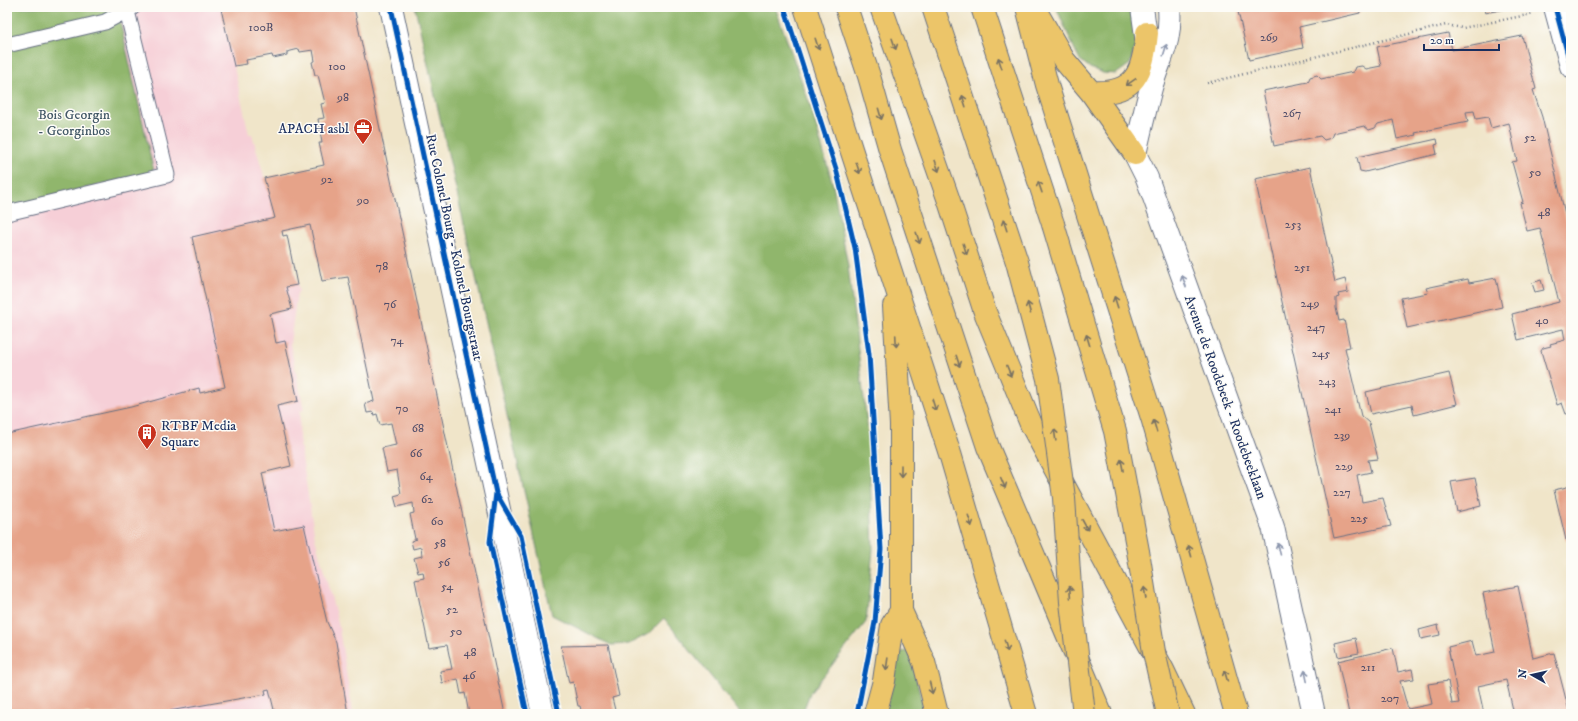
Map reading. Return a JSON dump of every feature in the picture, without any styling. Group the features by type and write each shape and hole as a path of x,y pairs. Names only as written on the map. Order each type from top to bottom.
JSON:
{"highway":[{"path":"805,7 951,457 1026,714"},
{"path":"846,7 869,76 890,150 985,440 1101,714"},
{"path":"881,7 948,198 985,312 1031,424 1163,670 1184,714"},
{"path":"934,7 1017,262 1048,379 1064,498 1071,602 1084,714"},
{"path":"982,7 1053,224 1115,431 1138,551 1154,652 1168,714"},
{"path":"1027,7 1047,85 1153,421 1236,714"},
{"path":"1033,7 1064,60 1091,92 1135,154"},
{"path":"1091,92 1104,93 1117,90 1135,80 1142,67 1147,33"},
{"path":"892,274 901,425 901,611 924,662 937,714"},
{"path":"875,714 884,681 892,625 901,611"}],"street":[{"name":"Rue Colonel Bourg - Kolonel Bourgstraat","path":"391,7 543,714"},
{"path":"1142,7 1147,33 1151,87"},
{"path":"1135,154 1151,87 1167,48 1170,20 1169,7"},
{"path":"1556,7 1567,32 1571,66"},
{"name":"Avenue de Roodebeek - Roodebeeklaan","path":"1135,154 1148,178 1273,527 1314,714"}],"lane":[{"path":"7,45 105,22 130,9 167,176 7,213"}],"path":[{"path":"1207,83 1446,25 1464,28 1534,14 1534,8"}],"shaded area":[{"path":"117,7 227,7 221,9 249,134 252,134 280,232 282,231 284,236 287,235 299,292 297,293 290,344 304,410 300,411 299,438 315,538 338,622 353,714 7,714 7,332 9,331 7,321 7,219 154,172"}],"green space":[{"name":"Bois Georgin - Georginbos","path":"7,7 117,7 154,172 7,207"},
{"path":"415,7 775,7 809,102 833,185 848,266 869,441 873,549 866,622 810,693 802,714 741,714 664,618 648,634 629,644 611,645 552,615"},
{"path":"1056,7 1133,7 1137,41 1130,64 1116,74 1103,73 1090,68 1079,59"},
{"path":"909,651 925,714 882,714 897,652"}],"building":[{"name":"RTBF Media Square","path":"230,7 354,7 505,714 469,714 465,693 461,694 458,679 442,683 440,671 452,669 447,645 429,648 415,580 424,578 423,572 418,573 414,558 422,556 421,547 413,549 411,541 417,539 415,539 410,514 414,513 413,503 397,507 394,496 401,494 397,470 387,472 382,448 396,445 391,423 380,425 377,414 374,415 373,412 367,413 365,404 374,401 348,277 322,281 310,225 282,231 283,236 287,235 297,285 286,287 292,309 270,314 276,343 285,341 298,401 277,406 291,466 262,473 274,531 304,525 327,622 336,642 348,714 275,714 269,689 265,690 266,694 152,714 7,714 7,434 131,407 199,388 200,393 225,387 192,237 275,218 264,178 324,165 319,143 322,143 318,119 324,118 321,104 325,103 318,75 315,75 312,62 315,61 313,50 300,52 299,49 287,52 287,55 273,58 272,55 246,60 247,64 234,66 221,9"},
{"path":"1237,7 1359,7 1360,13 1299,27 1303,48 1249,60"},
{"path":"1484,7 1511,7 1511,8 1485,13"},
{"path":"1448,33 1452,50 1522,36 1536,89 1533,90 1542,117 1571,239 1571,413 1566,414 1562,403 1557,405 1541,351 1543,348 1551,346 1550,344 1565,340 1563,329 1518,340 1512,314 1559,302 1540,228 1527,231 1520,203 1523,202 1512,162 1517,161 1509,123 1491,128 1488,117 1476,119 1474,111 1466,112 1468,122 1415,133 1416,135 1397,139 1393,120 1378,124 1375,128 1369,130 1364,126 1333,133 1331,138 1324,140 1320,136 1274,146 1263,91 1308,82 1310,77 1317,75 1321,79 1353,72 1355,67 1362,66 1366,69 1381,66 1377,47"},
{"path":"1437,139 1438,144 1435,145 1437,154 1365,172 1360,171 1357,157"},
{"path":"1310,167 1335,282 1345,279 1348,292 1338,294 1339,297 1336,298 1336,308 1339,321 1344,320 1350,347 1345,348 1361,416 1369,423 1378,459 1368,460 1371,472 1357,475 1362,502 1383,498 1391,526 1334,538 1255,179"},
{"path":"1496,278 1502,307 1407,328 1401,298 1428,293 1426,288 1468,279 1469,283"},
{"path":"1541,280 1544,290 1535,292 1532,283"},
{"path":"1449,373 1457,404 1414,415 1412,405 1371,414 1366,392"},
{"path":"1475,478 1481,506 1457,512 1451,482"},
{"path":"1571,486 1571,538 1566,540 1554,490"},
{"path":"1518,586 1533,658 1554,653 1569,711 1557,714 1514,714 1506,680 1478,686 1484,714 1349,714 1338,661 1393,648 1398,672 1412,669 1414,679 1400,681 1408,709 1432,704 1428,684 1448,681 1452,704 1459,703 1448,647 1472,641 1476,656 1495,652 1483,593"},
{"path":"1438,625 1440,635 1421,639 1419,630"},
{"path":"1356,638 1359,653 1338,657 1335,643"},
{"path":"608,645 619,696 612,698 616,714 582,714 580,706 578,706 573,682 569,683 561,646"}],"cycle path":[{"path":"391,7 496,493 521,536 559,714"},
{"path":"784,7 837,172 855,248 869,354 881,549 875,622 857,714"},
{"path":"1555,7 1571,66"},
{"path":"496,493 490,542 527,714"}],"place":[{"name":"APACH asbl","path":"363,145"},
{"name":"RTBF Media Square","path":"147,450"}]}
